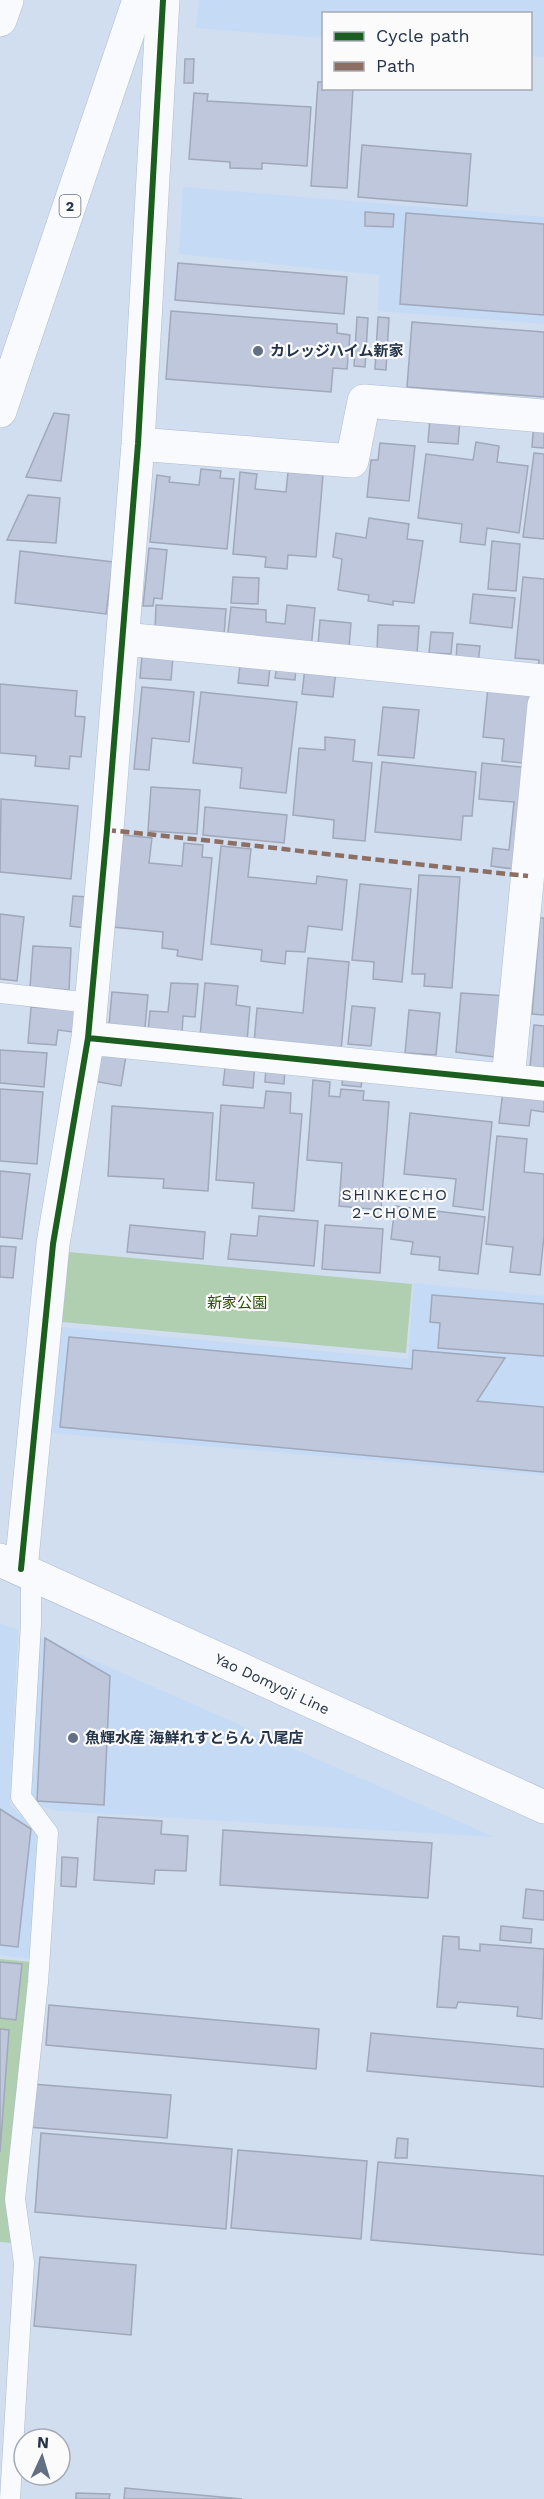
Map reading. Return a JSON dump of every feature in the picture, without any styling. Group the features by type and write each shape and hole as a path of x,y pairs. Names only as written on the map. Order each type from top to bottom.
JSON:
{"street":[{"path":"0,20 7,0"},
{"name":"2","path":"0,411 7,380 139,0"},
{"path":"17,1568 53,1244 88,1038 124,639 138,444 163,0"},
{"path":"138,444 352,461 364,401 544,416"},
{"path":"124,639 544,681"},
{"path":"508,1080 544,705"},
{"path":"88,1038 544,1084"},
{"name":"Yao Domyoji Line","path":"17,1568 544,1807"}],"lane":[{"path":"0,993 91,1003"},
{"path":"10,2499 24,2264 15,2199 38,1982 48,1833 21,1797 31,1623 17,1568"}],"shaded area":[{"path":"199,0 544,0 544,57 532,56 532,12 322,12 322,38 196,28"},
{"path":"183,187 544,217 544,324 378,311 379,275 179,254"},
{"path":"414,1283 544,1296 544,1475 52,1433 61,1327 408,1359"},
{"path":"0,1623 18,1630 10,1805 40,1835 32,1959 0,1955"},
{"path":"36,1635 494,1837 58,1811 33,1804 29,1791"}],"green space":[{"name":"新家公園","path":"69,1252 412,1284 406,1353 62,1322"},
{"path":"0,1959 30,1962 13,2243 0,2242"}],"building":[{"path":"185,59 194,59 193,83 184,83"},
{"path":"318,82 322,82 322,90 353,90 347,188 311,186"},
{"path":"194,93 208,94 207,101 311,107 307,166 262,163 262,169 230,168 230,162 189,159"},
{"path":"362,145 471,154 467,206 358,197"},
{"path":"365,212 394,214 393,227 365,226"},
{"path":"406,213 544,224 544,315 400,304"},
{"path":"178,263 347,277 344,314 175,300"},
{"name":"カレッジハイム新家","path":"171,311 337,324 337,333 350,335 347,369 333,368 331,392 166,379"},
{"path":"357,317 368,318 365,367 354,366"},
{"path":"378,317 389,318 386,370 375,369"},
{"path":"412,322 544,332 544,397 407,387"},
{"path":"54,413 69,415 61,481 26,477"},
{"path":"430,417 460,420 458,444 428,442"},
{"path":"534,420 544,421 544,448 532,447"},
{"path":"476,442 499,446 497,462 528,466 519,533 487,528 485,545 460,542 462,524 418,518 426,454 473,460"},
{"path":"380,443 415,446 409,501 367,497 371,460 378,460"},
{"path":"534,453 544,454 544,539 523,537"},
{"path":"201,469 221,471 220,478 234,479 227,549 150,542 157,475 170,477 169,482 199,485"},
{"path":"240,472 257,474 255,489 286,492 288,472 323,475 316,557 288,555 287,569 265,567 266,557 233,554"},
{"path":"28,495 60,498 56,543 7,540"},
{"path":"369,518 409,524 407,539 423,541 414,603 393,601 393,605 368,601 369,595 338,590 342,559 333,557 336,533 366,538"},
{"path":"492,541 520,544 516,591 488,589"},
{"path":"149,548 167,550 162,599 154,598 153,606 143,606"},
{"path":"20,551 113,562 106,614 15,603"},
{"path":"233,577 259,578 258,604 231,603"},
{"path":"523,577 544,579 544,670 538,669 539,660 515,658"},
{"path":"473,594 515,598 512,628 470,623"},
{"path":"156,605 226,609 224,636 155,631"},
{"path":"287,605 315,608 311,649 227,640 231,607 266,610 266,622 285,624"},
{"path":"320,620 351,623 349,648 318,646"},
{"path":"378,625 419,626 417,654 377,652"},
{"path":"431,632 453,633 451,654 429,653"},
{"path":"457,644 480,646 478,664 456,661"},
{"path":"142,655 173,657 171,680 140,678"},
{"path":"240,665 270,667 268,686 238,683"},
{"path":"277,665 296,667 295,680 275,678"},
{"path":"305,667 336,670 333,697 302,694"},
{"path":"0,684 77,691 75,716 85,717 81,757 70,756 69,769 35,766 36,756 0,753"},
{"path":"142,687 194,692 189,742 152,738 149,770 134,769"},
{"path":"488,687 538,692 532,764 502,761 504,739 483,737"},
{"path":"201,692 297,702 286,793 240,788 242,768 193,763"},
{"path":"383,707 419,710 414,758 378,755"},
{"path":"325,737 355,740 353,761 372,763 365,841 333,838 334,820 293,815 299,748 325,750"},
{"path":"382,762 476,772 472,816 463,816 461,840 375,832"},
{"path":"482,763 531,768 520,870 491,866 493,848 509,850 514,802 479,799"},
{"path":"151,787 200,790 197,834 148,831"},
{"path":"1,799 78,806 71,879 0,872"},
{"path":"205,807 287,815 284,843 203,835"},
{"path":"123,835 152,838 149,863 182,866 184,843 203,845 202,857 212,858 202,960 177,956 178,950 162,948 163,932 113,927"},
{"path":"221,846 251,849 248,877 316,884 317,876 347,880 342,930 308,926 305,952 286,951 285,964 261,961 262,950 211,944"},
{"path":"419,875 460,877 452,988 424,986 425,974 412,974"},
{"path":"360,884 411,889 402,982 373,979 374,962 352,960"},
{"path":"73,896 88,897 85,928 70,926"},
{"path":"0,914 24,917 17,981 0,979"},
{"path":"540,918 544,918 544,1015 532,1014"},
{"path":"33,946 71,948 69,990 30,987"},
{"path":"308,958 349,962 341,1051 254,1043 257,1008 303,1013"},
{"path":"171,983 198,984 195,1017 183,1016 182,1034 148,1031 150,1011 168,1012"},
{"path":"205,983 238,986 236,1005 250,1007 247,1041 200,1036"},
{"path":"112,992 148,995 145,1028 109,1025"},
{"path":"461,993 508,996 502,1058 456,1052"},
{"path":"352,1006 375,1008 371,1046 348,1044"},
{"path":"31,1007 83,1010 81,1033 58,1030 56,1045 28,1043"},
{"path":"409,1010 440,1013 436,1055 405,1053"},
{"path":"534,1025 544,1026 544,1068 530,1067"},
{"path":"99,1045 127,1050 121,1086 93,1081"},
{"path":"0,1050 47,1053 44,1087 0,1083"},
{"path":"226,1060 255,1063 253,1088 223,1085"},
{"path":"266,1066 285,1068 284,1084 265,1082"},
{"path":"343,1073 363,1075 361,1087 342,1085"},
{"path":"313,1080 330,1082 329,1096 340,1097 341,1089 364,1091 363,1100 389,1102 381,1210 339,1206 342,1163 307,1160"},
{"path":"0,1089 43,1092 37,1164 0,1161"},
{"path":"266,1091 291,1093 290,1113 302,1114 294,1211 252,1208 254,1183 216,1180 221,1105 264,1108"},
{"path":"503,1091 544,1095 544,1112 531,1110 529,1126 499,1123"},
{"path":"112,1106 213,1113 208,1191 163,1188 164,1179 108,1176"},
{"path":"410,1113 492,1122 483,1210 453,1206 456,1179 404,1174"},
{"path":"497,1136 527,1139 524,1172 544,1174 544,1236 540,1275 510,1272 513,1247 486,1244"},
{"path":"0,1171 30,1174 22,1239 0,1237"},
{"path":"395,1206 485,1217 478,1274 439,1270 440,1257 411,1254 413,1242 391,1239"},
{"path":"259,1216 318,1221 314,1266 228,1259 231,1234 257,1236"},
{"path":"130,1225 205,1232 203,1259 127,1252"},
{"path":"325,1225 383,1229 380,1273 322,1269"},
{"path":"0,1246 16,1247 13,1278 0,1277"},
{"path":"432,1295 544,1304 544,1356 438,1348 440,1323 430,1322"},
{"path":"69,1337 412,1369 413,1350 505,1358 477,1401 544,1407 544,1472 60,1427"},
{"name":"魚輝水産 海鮮れすとらん 八尾店","path":"45,1638 110,1676 104,1805 37,1801"},
{"path":"0,1809 31,1829 18,1947 0,1945"},
{"path":"98,1817 162,1821 161,1834 188,1836 186,1871 155,1870 154,1884 94,1880"},
{"path":"223,1830 432,1843 428,1898 220,1885"},
{"path":"62,1857 78,1858 76,1887 61,1886"},
{"path":"526,1889 544,1891 544,1920 523,1918"},
{"path":"501,1926 532,1929 531,1943 500,1940"},
{"path":"443,1936 459,1937 459,1949 480,1951 480,1944 544,1949 542,2019 517,2016 518,2007 458,2002 456,2008 437,2007"},
{"path":"0,1962 22,1964 16,2020 0,2018"},
{"path":"49,2005 319,2029 316,2069 46,2045"},
{"path":"0,2029 9,2030 0,2152"},
{"path":"371,2033 544,2049 544,2087 367,2071"},
{"path":"32,2084 171,2095 167,2138 28,2127"},
{"path":"41,2133 232,2149 226,2229 35,2212"},
{"path":"397,2138 408,2139 407,2158 395,2158"},
{"path":"238,2150 367,2161 361,2239 231,2228"},
{"path":"378,2162 544,2176 544,2255 371,2240"},
{"path":"40,2257 136,2265 131,2335 34,2326"},
{"path":"125,2488 242,2499 124,2499"},
{"path":"76,2493 110,2494 109,2499 76,2499"}],"marked path":[{"path":"107,830 528,876"}],"cycle path":[{"path":"21,1569 53,1244 88,1038 107,830 138,444 163,0"},
{"path":"88,1038 544,1084"}],"place":[{"name":"カレッジハイム新家","path":"258,351"},
{"name":"魚輝水産 海鮮れすとらん 八尾店","path":"73,1738"}],"district":[{"name":"SHINKECHO 2-CHOME","path":"395,1203"}]}
